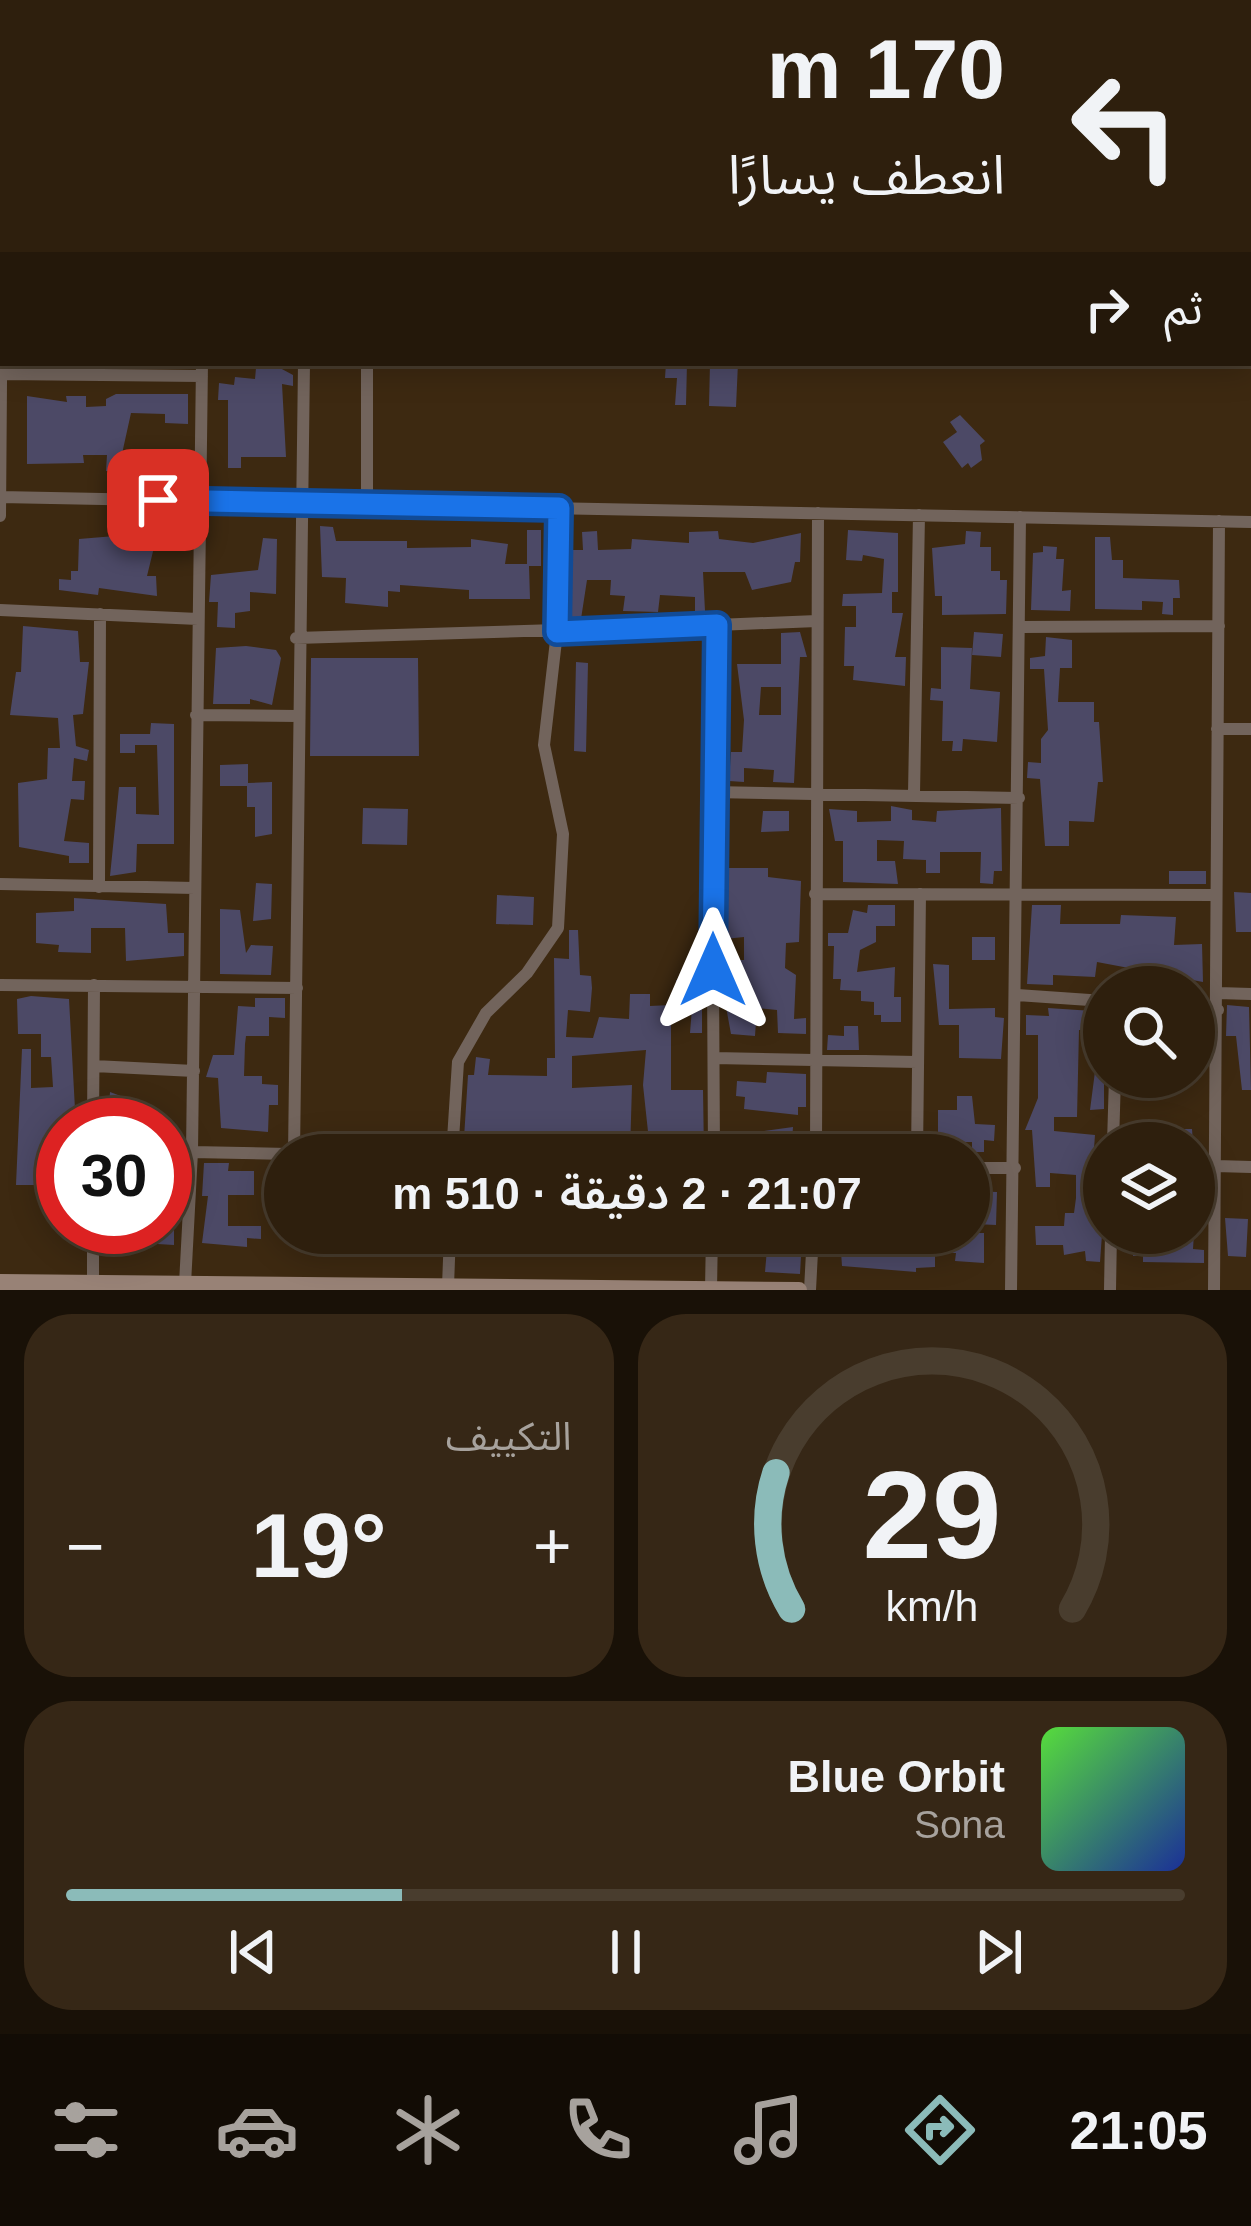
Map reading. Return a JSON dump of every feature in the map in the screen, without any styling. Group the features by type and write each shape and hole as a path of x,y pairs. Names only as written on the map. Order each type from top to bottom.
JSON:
{"main road":[{"path":"0,1282 800,1290"}],"street":[{"path":"294,1134 296,638 304,366"},
{"path":"367,366 368,505"},
{"path":"0,516 2,374 202,370 192,1152 264,1153"},
{"path":"0,497 1251,522"},
{"path":"453,1134 458,1062 486,1012 527,973 558,928 563,834 544,745 557,632 559,508"},
{"path":"816,1134 818,513"},
{"path":"914,794 919,515"},
{"path":"1011,1290 1020,518"},
{"path":"1214,1290 1220,521"},
{"path":"0,610 198,619"},
{"path":"99,887 100,614"},
{"path":"296,638 817,621"},
{"path":"714,1134 712,792 717,625"},
{"path":"1019,627 1219,626"},
{"path":"196,715 297,716"},
{"path":"1217,728 1251,729"},
{"path":"712,792 1019,798"},
{"path":"0,884 196,888"},
{"path":"815,894 1216,895"},
{"path":"917,1134 920,894"},
{"path":"0,985 297,988"},
{"path":"93,1098 94,985"},
{"path":"1218,993 1251,994"},
{"path":"1017,995 1083,1000"},
{"path":"714,1058 917,1062"},
{"path":"94,1066 194,1071"},
{"path":"1216,1166 1251,1167"},
{"path":"990,1168 1016,1168"},
{"path":"93,1254 93,1286"},
{"path":"185,1284 187,1254"},
{"path":"448,1286 449,1254"},
{"path":"711,1289 712,1254"},
{"path":"810,1290 812,1254"},
{"path":"1110,1290 1111,1254"}],"building":[{"path":"666,366 687,366 686,405 675,405 677,378 665,378"},
{"path":"710,366 738,366 736,407 709,406"},
{"path":"256,368 280,368 293,375 293,386 282,384 286,457 241,457 241,468 228,468 228,400 218,400 219,383 234,385 235,377 255,379"},
{"path":"116,394 188,394 188,424 165,423 165,414 131,413 118,472 106,471 107,455 83,455 84,463 27,464 27,396 67,402 66,396 86,396 86,407 106,406 106,399"},
{"path":"960,415 985,441 980,445 982,460 971,468 968,463 962,468 943,442 957,432 950,422"},
{"path":"115,522 129,523 129,532 157,535 147,576 156,576 157,596 99,588 98,595 59,590 59,579 71,580 71,571 78,571 79,539 115,536"},
{"path":"320,526 333,527 336,541 407,541 407,548 471,547 471,539 508,544 505,564 527,564 527,530 541,530 541,566 529,566 530,599 469,599 469,590 400,585 400,592 388,591 388,607 345,603 346,578 322,577"},
{"path":"848,530 898,533 898,592 892,592 892,613 903,613 895,657 906,657 905,686 853,680 854,666 844,666 845,627 856,627 856,606 842,606 843,594 882,593 884,559 863,555 862,561 846,560"},
{"path":"597,531 598,550 631,549 632,539 689,543 689,532 718,531 719,539 753,543 801,533 800,562 795,562 791,582 752,590 745,572 703,572 705,611 695,611 695,597 660,595 658,612 623,611 625,596 610,595 611,580 587,580 581,619 568,619 569,550 583,550 582,532"},
{"path":"966,531 981,532 980,547 991,547 991,571 1000,571 1000,580 1007,580 1006,614 942,615 942,596 935,596 932,548 965,544"},
{"path":"1095,537 1110,537 1112,560 1123,560 1123,578 1179,580 1180,598 1173,598 1173,615 1162,614 1163,602 1142,601 1142,610 1095,609"},
{"path":"263,538 277,539 276,594 250,592 250,611 235,613 235,628 217,627 218,602 209,602 211,575 258,570"},
{"path":"1043,546 1057,547 1056,559 1064,559 1062,591 1071,590 1070,611 1031,610 1033,553 1043,552"},
{"path":"23,626 78,631 80,662 89,662 83,714 73,715 76,746 89,750 87,761 74,758 72,781 85,781 84,800 71,799 64,841 89,843 89,863 69,863 69,856 19,847 18,783 47,779 48,748 60,748 58,718 10,715 16,672 21,672"},
{"path":"800,632 807,657 800,657 794,783 773,782 774,770 744,768 744,782 729,781 731,752 742,752 744,720 737,664 781,664 781,633","holes":["761,687 781,687 781,715 759,715"]},
{"path":"974,632 1003,634 1001,657 972,655"},
{"path":"1046,637 1072,640 1072,668 1060,668 1058,702 1094,702 1094,722 1099,722 1103,782 1098,782 1094,822 1069,821 1069,846 1045,846 1040,779 1027,778 1028,762 1041,763 1041,739 1048,730 1044,669 1030,669 1030,658 1045,656"},
{"path":"941,647 972,648 970,689 1000,692 997,742 963,739 962,751 952,751 953,741 942,741 943,701 930,700 931,688 941,689"},
{"path":"216,648 276,650 281,658 272,705 250,699 250,704 213,704"},
{"path":"311,658 418,658 419,756 310,756"},
{"path":"576,662 588,663 586,752 574,751"},
{"path":"151,723 174,724 174,844 137,844 136,872 110,876 119,787 136,787 136,814 159,815 157,745 135,745 135,753 120,753 120,734 150,734"},
{"path":"248,764 248,783 272,782 272,834 255,837 255,807 247,807 247,786 220,786 220,765"},
{"path":"891,806 912,810 912,820 936,822 937,811 1001,808 1002,871 994,871 993,884 980,883 981,852 940,852 940,873 926,873 926,860 903,859 904,841 877,840 877,861 895,861 898,884 843,882 843,841 835,841 829,809 857,811 857,822 891,821"},
{"path":"363,808 408,809 407,845 362,844"},
{"path":"763,811 789,811 789,831 761,832"},
{"path":"727,868 768,868 768,877 801,881 799,942 786,943 785,968 796,975 794,1019 806,1018 806,1034 778,1033 777,1010 757,1008 755,1036 731,1034 724,960 744,960 744,937 725,939"},
{"path":"1169,871 1206,871 1206,884 1169,884"},
{"path":"256,883 272,884 271,919 253,921"},
{"path":"1234,892 1251,893 1251,932 1236,932"},
{"path":"497,895 534,897 533,925 496,924"},
{"path":"74,898 166,904 168,933 184,933 184,956 126,961 125,928 91,928 91,953 58,952 59,945 36,943 36,913 74,911"},
{"path":"868,905 895,905 895,926 876,926 876,942 860,950 857,972 895,967 894,997 901,997 901,1022 881,1022 881,1015 874,1015 874,1002 861,1001 861,991 840,990 841,979 833,979 834,946 828,946 828,933 848,933 853,910 867,913"},
{"path":"1032,905 1061,905 1060,924 1120,924 1121,915 1176,917 1174,945 1202,944 1203,966 1097,962 1096,966 1083,966 1083,976 1053,975 1053,985 1027,984"},
{"path":"220,909 240,910 246,953 251,945 273,946 271,975 220,974"},
{"path":"569,930 578,930 580,975 591,976 590,1012 568,1010 566,1037 593,1038 599,1017 629,1019 630,994 650,994 650,1006 671,1005 671,1090 703,1090 704,1134 648,1134 643,1085 646,1050 572,1056 572,1088 632,1085 631,1134 464,1134 468,1075 474,1075 476,1057 490,1059 488,1075 547,1076 547,1058 555,1058 554,958 569,959"},
{"path":"972,937 995,937 995,960 972,960"},
{"path":"933,964 949,965 949,1009 995,1008 995,1017 1004,1018 1001,1059 959,1058 959,1025 939,1025"},
{"path":"695,967 702,968 702,1033 690,1033 692,1008 675,1007 676,980 695,980"},
{"path":"255,998 285,998 285,1018 269,1017 269,1036 246,1036 244,1076 262,1076 262,1084 278,1085 278,1105 269,1105 268,1132 221,1128 218,1078 206,1077 213,1055 234,1055 238,1006 255,1007"},
{"path":"17,999 69,999 74,1098 36,1098 36,1185 16,1185 22,1049 31,1049 31,1088 53,1087 51,1057 41,1057 41,1034 18,1034"},
{"path":"1227,1005 1249,1007 1251,1090 1242,1090 1236,1036 1226,1036"},
{"path":"1048,1008 1083,1010 1077,1117 1054,1117 1054,1131 1083,1134 1083,1251 1064,1255 1063,1245 1036,1245 1035,1226 1064,1226 1065,1213 1074,1213 1076,1175 1050,1173 1050,1187 1036,1187 1032,1130 1025,1130 1038,1098 1038,1035 1026,1035 1026,1015 1049,1016"},
{"path":"844,1026 858,1026 859,1050 827,1050 828,1035 844,1036"},
{"path":"767,1072 806,1074 806,1107 798,1107 798,1115 744,1109 745,1097 736,1096 737,1081 766,1083"},
{"path":"957,1096 972,1096 975,1124 995,1125 994,1141 990,1134 938,1134 938,1110 957,1110"},
{"path":"1092,1098 1104,1098 1104,1109 1090,1110"},
{"path":"793,1127 792,1134 764,1131"},
{"path":"204,1163 229,1163 228,1171 254,1171 254,1195 228,1195 228,1226 261,1226 261,1239 247,1238 247,1247 202,1243 208,1196 202,1196"},
{"path":"990,1192 997,1192 996,1225 990,1225"},
{"path":"1225,1218 1248,1219 1246,1257 1228,1256"},
{"path":"767,1254 801,1256 800,1274 765,1272"},
{"path":"841,1254 935,1254 935,1267 916,1268 916,1272 842,1266"},
{"path":"956,1254 984,1254 984,1263 955,1261"},
{"path":"1085,1254 1101,1254 1100,1262 1086,1261"},
{"path":"1204,1254 1204,1263 1143,1262 1143,1256 1133,1256"}],"route":[{"path":"158,500 559,508 557,632 717,625 713,970"}]}
